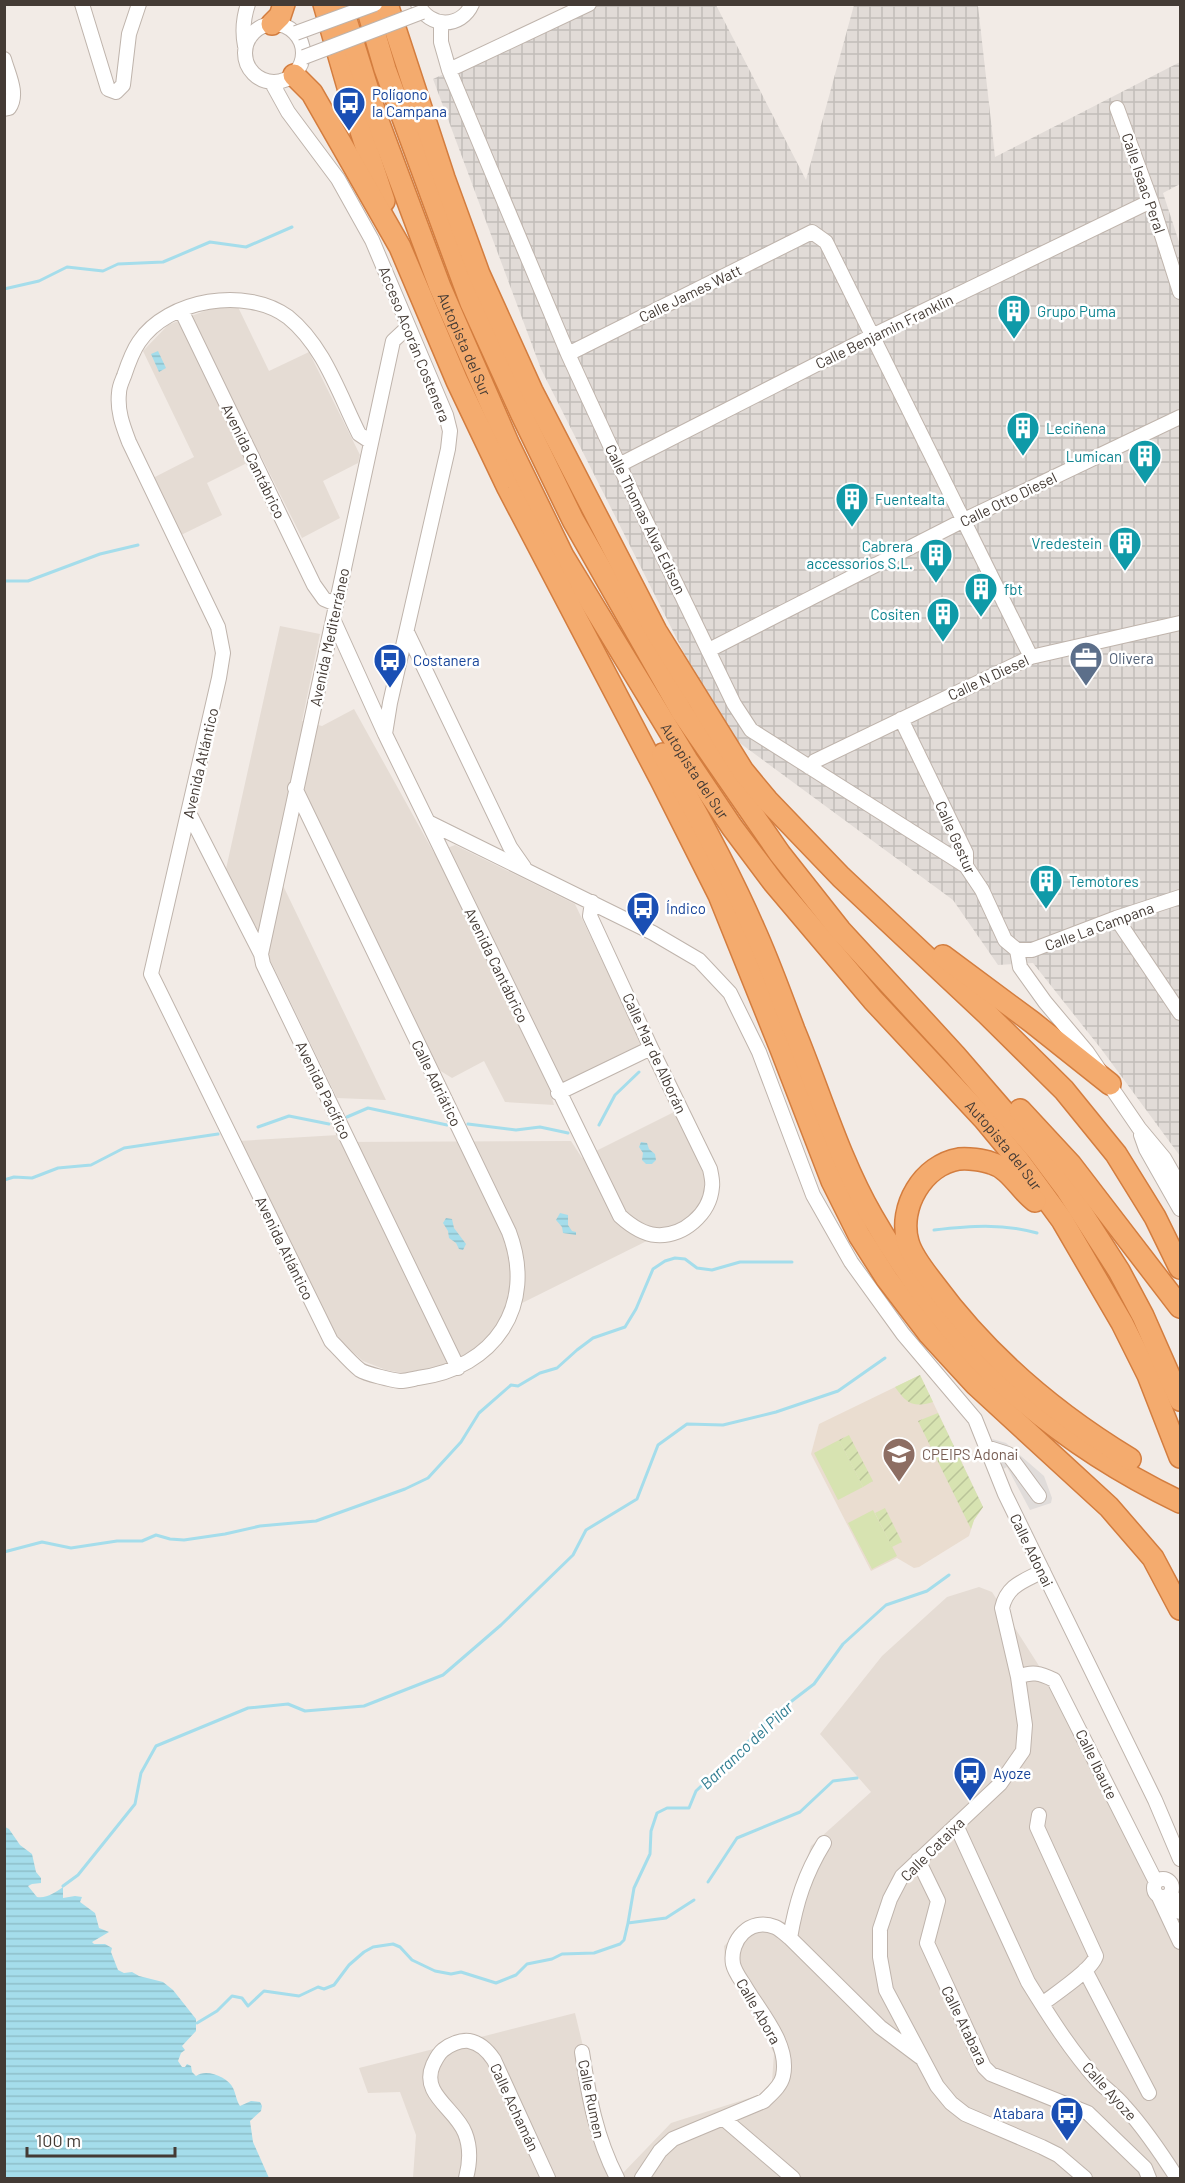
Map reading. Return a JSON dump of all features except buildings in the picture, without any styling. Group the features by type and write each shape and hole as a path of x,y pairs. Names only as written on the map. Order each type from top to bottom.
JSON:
{"highway":[{"path":"272,24 280,16 284,4"},
{"path":"324,4 369,156 400,247 457,381 508,488 662,780 719,895 832,1181 859,1235 887,1279 929,1334 975,1384 1109,1507 1153,1558 1180,1609"},
{"name":"Autopista del Sur","path":"341,4 376,116 440,287 508,443 563,556 687,760 760,864 824,944 873,1000 984,1119 1018,1160 1062,1220 1122,1323 1148,1375 1180,1458"},
{"name":"Autopista del Sur","path":"366,4 386,69 471,303 522,415 579,530 682,712 780,854 840,930 955,1055 1037,1150 1067,1190 1119,1271 1161,1353 1180,1400"},
{"path":"387,4 444,178 479,274 532,391 656,631 743,771 767,800 841,877 1064,1090 1116,1154 1155,1217 1180,1268"},
{"path":"299,66 312,93 400,247"},
{"path":"563,556 578,599 697,812 750,920 838,1143 871,1214 902,1265 945,1323 971,1353 1039,1415 1087,1450 1155,1482 1180,1486"},
{"path":"841,877 1110,1084"},
{"path":"955,1055 991,1079 1071,1165 1180,1307"},
{"path":"1062,1220 1031,1199 1008,1173 992,1163 960,1159 940,1166 918,1184 906,1213 908,1242 918,1262 954,1310 1013,1374 1072,1422 1180,1502"}],"street":[{"path":"82,4 108,89 116,92 123,85 129,34 139,4"},
{"path":"250,4 256,14 272,24"},
{"path":"250,4 243,18 244,54 251,72 265,81 273,82 283,81 299,66 420,8 429,18 441,23 451,23 462,17 472,4"},
{"path":"296,33 375,4"},
{"path":"449,70 589,4"},
{"name":"Calle Thomas Alva Edison","path":"441,23 441,42 449,70 568,354 734,704 751,730 966,866"},
{"path":"245,46 254,31 261,26 272,24 288,27 301,41 299,66"},
{"path":"4,59 14,95 9,108 4,109"},
{"name":"Acceso Acorán Costenera","path":"273,82 288,112 338,179 372,240 446,415 450,431 385,734"},
{"name":"Calle Isaac Peral","path":"1117,108 1151,201 1180,292"},
{"name":"Calle Benjamin Franklin","path":"619,465 872,336 1151,201"},
{"name":"Calle James Watt","path":"568,354 812,232 826,242 872,336"},
{"name":"Avenida Atlántico","path":"371,442 359,434 318,351 302,330 286,316 269,307 244,299 212,301 181,310 157,324 139,342 128,364 119,392 120,416 129,442 219,627 223,653 189,813 151,974 330,1341 362,1371 400,1381 432,1376 458,1368"},
{"name":"Avenida Cantábrico","path":"181,310 314,585 324,599 336,604"},
{"name":"Avenida Mediterráneo","path":"261,954 393,341 408,327"},
{"path":"872,336 1031,657"},
{"name":"Calle Otto Diesel","path":"709,650 964,520 1180,417"},
{"name":"Avenida Cantábrico","path":"333,619 370,704 620,1216 631,1226 656,1235 671,1234 697,1219 707,1205"},
{"name":"Calle N Diesel","path":"809,767 815,761 1031,657 1180,623"},
{"path":"407,632 507,842 519,863 530,872"},
{"path":"326,653 338,648 346,651"},
{"path":"370,704 379,706 390,703"},
{"name":"Calle Gestur","path":"901,719 966,853 966,866 982,890 1005,940 1017,950 1020,967 1045,1002 1087,1052 1139,1128"},
{"name":"Calle Adriático","path":"295,788 516,1249 519,1273 517,1292 506,1324 488,1348 458,1368"},
{"name":"Avenida Pacífico","path":"189,813 261,954 263,964 458,1368"},
{"path":"288,822 297,816 308,816"},
{"name":"Calle Adonai","path":"428,822 452,836 653,933 699,960 730,993 759,1052 813,1195 851,1262 903,1334 975,1419 1005,1494 1155,1800 1180,1859"},
{"path":"444,856 445,846 452,836"},
{"path":"492,854 503,848 507,842"},
{"name":"Calle La Campana","path":"1017,950 1032,950 1116,918 1180,897"},
{"name":"Calle Mar de Alborán","path":"592,902 590,916 710,1168 712,1187 707,1205"},
{"path":"1116,918 1180,1013"},
{"path":"246,926 258,930 266,927"},
{"path":"558,1093 651,1048"},
{"path":"1139,1128 1164,1158 1180,1186"},
{"path":"1139,1128 1146,1149 1180,1209"},
{"path":"986,1447 1008,1454 1039,1496"},
{"name":"Calle Cataixa","path":"1043,1571 1011,1588 1004,1597 1002,1608 1018,1677 1025,1725 1023,1751 1000,1784 902,1876 890,1899 880,1929 880,1957 886,1990 937,2086 951,2103 965,2114 1042,2147 1070,2164 1086,2178"},
{"name":"Calle Ibaute","path":"1018,1677 1027,1673 1039,1673 1054,1680 1155,1882 1161,1879 1169,1881 1172,1885 1165,1895"},
{"path":"1039,1815 1037,1827 1095,1950 1095,1961 1042,2004"},
{"name":"Calle Ayoze","path":"956,1826 1028,1982 1098,2080 1124,2105 1148,2134 1177,2178"},
{"path":"790,1938 809,1867 824,1843"},
{"name":"Calle Atabara","path":"918,1860 938,1901 927,1943 984,2067 991,2074 1089,2113 1145,2168 1149,2178"},
{"path":"1165,1895 1180,1912"},
{"path":"1165,1895 1180,1942"},
{"name":"Calle Abora","path":"645,2174 660,2151 673,2139 764,2101 775,2091 783,2078 784,2066 780,2045 734,1967 732,1952 739,1936 747,1928 759,1924 775,1927 790,1938 880,2027 924,2060"},
{"name":"Calle Ayoze","path":"1085,1970 1149,2093"},
{"name":"Calle Achamán","path":"466,2178 471,2158 465,2132 456,2115 433,2091 430,2079 431,2068 439,2053 452,2043 463,2041 472,2042 487,2049 494,2060 548,2178"},
{"name":"Calle Rumen","path":"582,2052 592,2112 605,2155 618,2178"},
{"path":"724,2119 793,2178"},
{"path":"645,2174 658,2178"}],"shaded area":[{"path":"973,4 978,6 995,157 1180,62 1180,184 1163,193 1180,245 1180,1156 1102,1050 1033,963 998,965 953,900 733,738 684,653 541,369 433,79 595,5 716,5 806,180 854,5"},
{"path":"215,307 238,307 269,371 309,352 360,455 358,463 323,481 340,518 302,538 261,456 207,483 222,515 181,535 153,478 194,457 143,351 168,325"},
{"path":"280,626 320,634 302,721 322,726 354,709 434,853 455,845 575,904 642,1044 550,1092 554,1105 505,1102 484,1061 452,1078 439,1070 308,816 292,802 277,873 386,1100 337,1098 226,869"},
{"path":"676,1111 699,1157 705,1181 704,1200 687,1221 506,1311 497,1327 474,1349 446,1367 409,1374 386,1370 363,1361 339,1340 239,1141 338,1135 341,1142 571,1141 582,1158"},
{"name":"CPEIPS Adonai","path":"920,1375 983,1507 974,1520 969,1536 919,1567 914,1568 897,1558 871,1571 811,1454 819,1424"},
{"path":"992,1439 1006,1443 1044,1476 1052,1498 1051,1503 1030,1510 1007,1467 1001,1470"},
{"path":"979,1587 992,1592 1055,1691 1180,1938 1180,2178 413,2178 416,2135 400,2092 368,2093 359,2068 575,2013 603,2129 622,2174 671,2123 759,2095 772,2082 774,2053 726,1968 724,1946 750,1921 786,1922 811,1846 871,1792 820,1734 882,1656 947,1597"}],"green space":[{"path":"920,1375 933,1402 920,1405 907,1401 895,1387"},
{"path":"938,1413 983,1507 971,1529 918,1421"},
{"path":"849,1435 873,1481 863,1487 839,1440"},
{"path":"839,1440 863,1487 838,1500 814,1453"},
{"path":"885,1508 902,1542 892,1547 875,1513"},
{"path":"873,1510 897,1556 872,1569 848,1523"}],"water":[{"path":"158,351 166,368 159,372 151,354"},
{"path":"641,1142 647,1143 649,1149 655,1154 656,1160 652,1164 646,1164 642,1160 643,1153 639,1147"},
{"path":"560,1213 568,1215 568,1225 572,1231 576,1232 576,1235 563,1233 562,1227 556,1220"},
{"path":"446,1218 452,1219 454,1228 466,1244 463,1250 459,1249 456,1243 449,1238 443,1223"},
{"path":"5,1827 20,1845 32,1854 41,1883 28,1886 37,1897 47,1896 63,1887 63,1898 82,1897 80,1902 95,1913 99,1928 109,1932 92,1942 105,1944 112,1948 111,1952 118,1970 163,1982 173,1990 196,2019 196,2031 182,2046 185,2050 178,2061 182,2067 187,2064 191,2066 196,2076 211,2073 227,2080 240,2106 251,2101 260,2102 261,2111 250,2121 253,2142 269,2178 5,2178"}],"waterway":[{"path":"4,289 39,281 67,267 103,271 118,264 163,262 210,242 246,247 292,227"},
{"path":"4,581 28,581 100,554 138,545"},
{"path":"599,1125 615,1095 639,1072"},
{"path":"347,1117 368,1108 447,1125"},
{"path":"258,1127 289,1116 329,1124"},
{"path":"468,1124 516,1130 540,1127 568,1133"},
{"path":"4,1180 14,1177 32,1178 58,1168 91,1165 124,1148 218,1134"},
{"path":"934,1230 998,1227 1037,1233"},
{"path":"4,1552 42,1542 71,1548 117,1541 142,1541 156,1535 184,1540 260,1526 316,1521 405,1489 428,1478 461,1442 479,1413 511,1385 518,1386 540,1373 557,1368 593,1338 625,1327 636,1309 653,1269 665,1261 675,1258 685,1259 697,1268 712,1270 740,1262 792,1262"},
{"path":"63,1886 78,1875 135,1804 141,1773 156,1746 248,1708 288,1704 305,1711 364,1706 443,1675 501,1625 573,1555 586,1530 637,1499 658,1445 687,1424 723,1425 776,1412 838,1391 885,1358"},
{"name":"Barranco del Pilar","path":"197,2023 217,2011 232,1996 242,1998 248,2006 264,1991 299,1996 318,1987 324,1989 334,1985 349,1965 373,1947 393,1944 400,1947 412,1960 435,1971 451,1974 461,1972 496,1983 516,1975 527,1964 552,1959 562,1954 594,1953 620,1944 624,1940 634,1888 650,1854 651,1831 657,1813 667,1808 689,1808 696,1791 753,1737 767,1720 814,1684 843,1644 886,1605 927,1591 949,1575"},
{"path":"708,1882 737,1838 800,1812 833,1781 857,1778"},
{"path":"628,1923 666,1918 694,1900"}],"place":[{"name":"Polígono la Campana","path":"349,132"},
{"name":"Grupo Puma","path":"1014,340"},
{"name":"Leciñena","path":"1023,457"},
{"name":"Lumican","path":"1145,485"},
{"name":"Fuentealta","path":"852,528"},
{"name":"Vredestein","path":"1125,572"},
{"name":"Cabrera accessorios S.L.","path":"936,584"},
{"name":"fbt","path":"981,618"},
{"name":"Cositen","path":"943,643"},
{"name":"Olivera","path":"1086,687"},
{"name":"Costanera","path":"390,689"},
{"name":"Temotores","path":"1046,910"},
{"name":"Índico","path":"643,937"},
{"name":"CPEIPS Adonai","path":"899,1483"},
{"name":"Ayoze","path":"970,1802"},
{"name":"Atabara","path":"1067,2142"}]}
